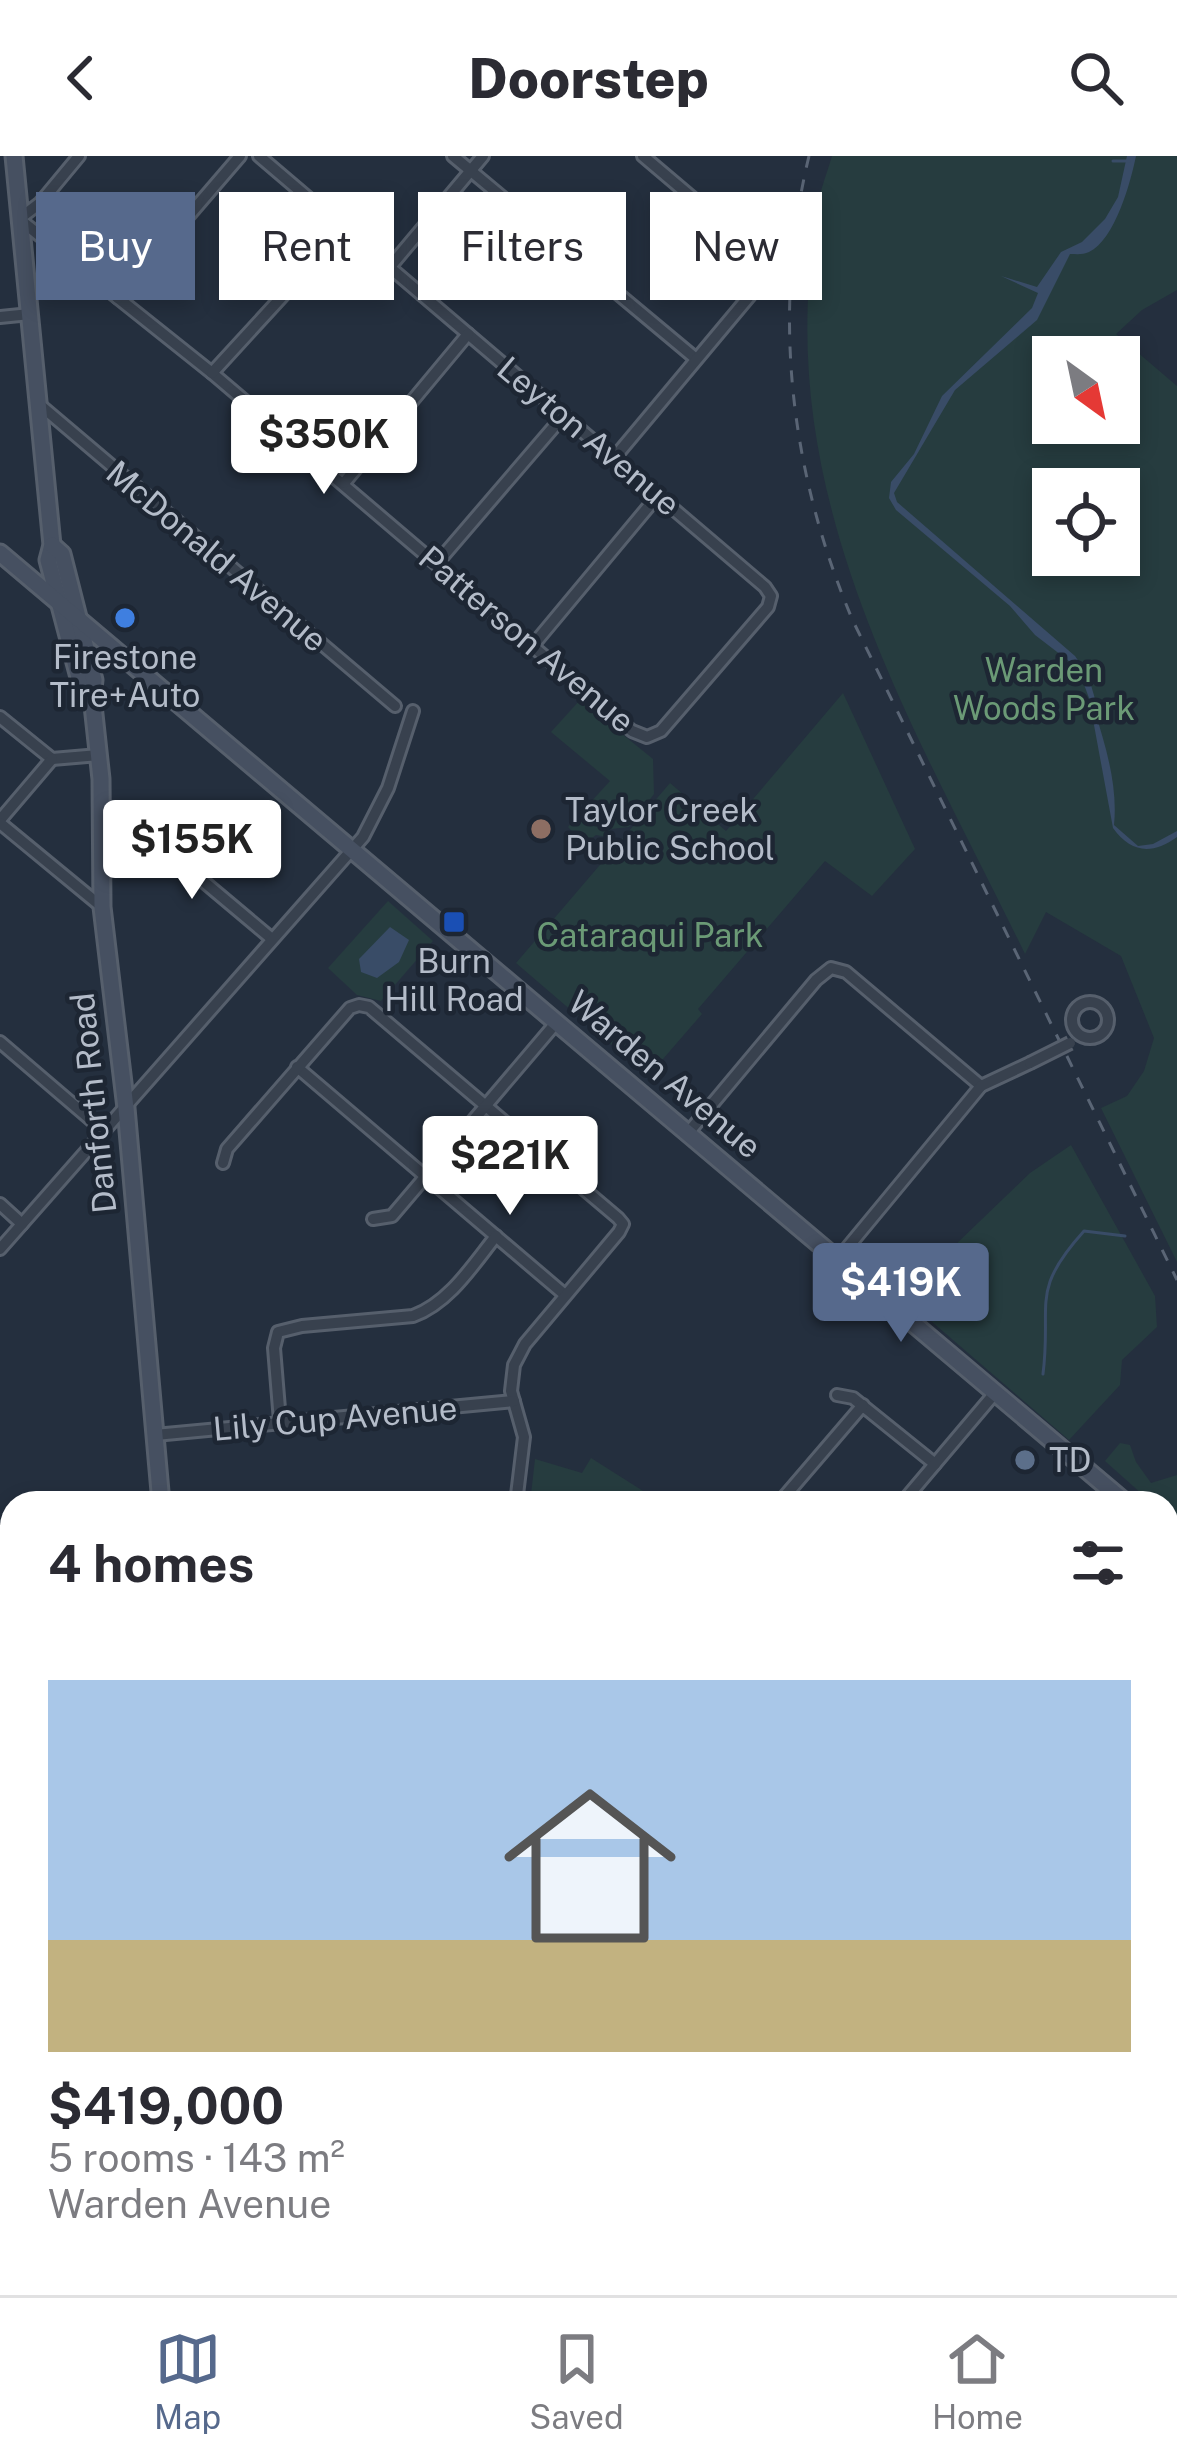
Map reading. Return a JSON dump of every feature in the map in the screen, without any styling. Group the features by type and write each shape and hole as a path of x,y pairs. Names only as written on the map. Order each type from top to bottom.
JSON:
{"main road":[{"name":"Danforth Road","path":"14,156 52,545 48,560 81,685 92,696"},
{"name":"Danforth Road","path":"52,545 62,554 94,680 102,907 126,1108 160,1491"},
{"name":"Warden Avenue","path":"0,553 1112,1491"}],"street":[{"path":"20,219 40,203 79,156"},
{"path":"195,208 240,156"},
{"name":"Leyton Avenue","path":"259,156 301,192"},
{"path":"453,156 695,358"},
{"path":"394,262 483,156"},
{"path":"615,458 763,280 765,264 746,242 643,156"},
{"name":"Patterson Avenue","path":"20,219 36,232"},
{"name":"Leyton Avenue","path":"394,272 659,494 771,596 768,607 661,731 647,737"},
{"name":"Patterson Avenue","path":"121,300 344,483 632,731 647,737"},
{"path":"212,373 279,300"},
{"path":"0,316 30,314"},
{"path":"344,483 468,334"},
{"name":"McDonald Avenue","path":"40,405 395,706"},
{"path":"437,563 564,415"},
{"path":"534,644 659,494"},
{"path":"0,1249 363,837 388,788 413,711"},
{"path":"0,717 52,760"},
{"path":"99,755 52,760 0,821 102,907"},
{"path":"141,829 272,940"},
{"path":"688,1132 831,968 846,972 981,1086"},
{"path":"224,1163 227,1149 297,1067 359,1005 369,1007 623,1224 525,1344 514,1365 514,1401 524,1437 517,1491"},
{"path":"373,1219 392,1216 556,1023"},
{"path":"838,1258 981,1086 1084,1036"},
{"path":"0,1042 104,1131"},
{"path":"297,1067 565,1295"},
{"path":"0,1204 22,1224"},
{"path":"280,1421 274,1348 278,1333 428,1311 496,1236"},
{"path":"912,1491 995,1393"},
{"path":"837,1394 853,1398 935,1464"},
{"name":"Lily Cup Avenue","path":"155,1435 514,1401"},
{"path":"789,1491 863,1406"}],"green space":[{"name":"Warden Woods Park","path":"832,156 1177,156 1177,290 1142,310 1118,336 1032,336 1032,444 1140,444 1140,354 1177,386 1177,1262 1101,1108 1127,1096 1144,1071 1154,1038 1121,956 1046,912 1025,954 906,712 842,547 821,461 809,373 809,300 822,300 821,192"},
{"name":"Cataraqui Park","path":"843,693 915,849 872,896 825,861 698,1009 702,1014 650,1074 643,1072 516,963 670,783 726,831"},
{"path":"580,700 653,759 654,794 629,827 611,829 607,837 596,835 584,844 568,827 610,781 551,732"},
{"path":"388,901 433,941 381,1001 357,995 328,968"},
{"path":"1071,1145 1155,1296 1157,1327 1122,1360 1120,1385 1069,1440 902,1296 919,1279 934,1296 965,1263 953,1247 1030,1173"},
{"path":"1120,1443 1130,1445 1151,1483 1177,1475 1177,1491 1139,1491 1105,1461"},
{"path":"591,1458 643,1491 531,1491 535,1459 582,1473"}],"water":[{"path":"1127,156 1136,156 1134,167 1107,235 1089,252 1070,254 1037,320 955,390 894,493 897,502 1075,656 1088,675 1098,709 1113,782 1114,825 1138,846 1177,831 1177,837 1151,849 1135,847 1113,828 1089,698 1078,668 896,510 889,498 891,482 914,454 942,396 1032,308 1038,293 1001,276 1037,287 1061,252 1082,242 1105,219 1118,197"},
{"path":"390,927 409,940 399,962 377,978 361,972 359,959"}],"waterway":[{"path":"1113,161 1129,161"},
{"path":"1043,1374 1046,1298 1056,1269 1084,1231 1125,1236"}],"railway":[{"path":"809,156 791,274 793,392 801,450 831,565 853,621 1177,1280"}],"place":[{"name":"Firestone Tire+Auto","path":"125,618"},
{"name":"Taylor Creek Public School","path":"541,829"},
{"name":"Burn Hill Road","path":"454,922"},
{"name":"TD","path":"1025,1460"}]}
